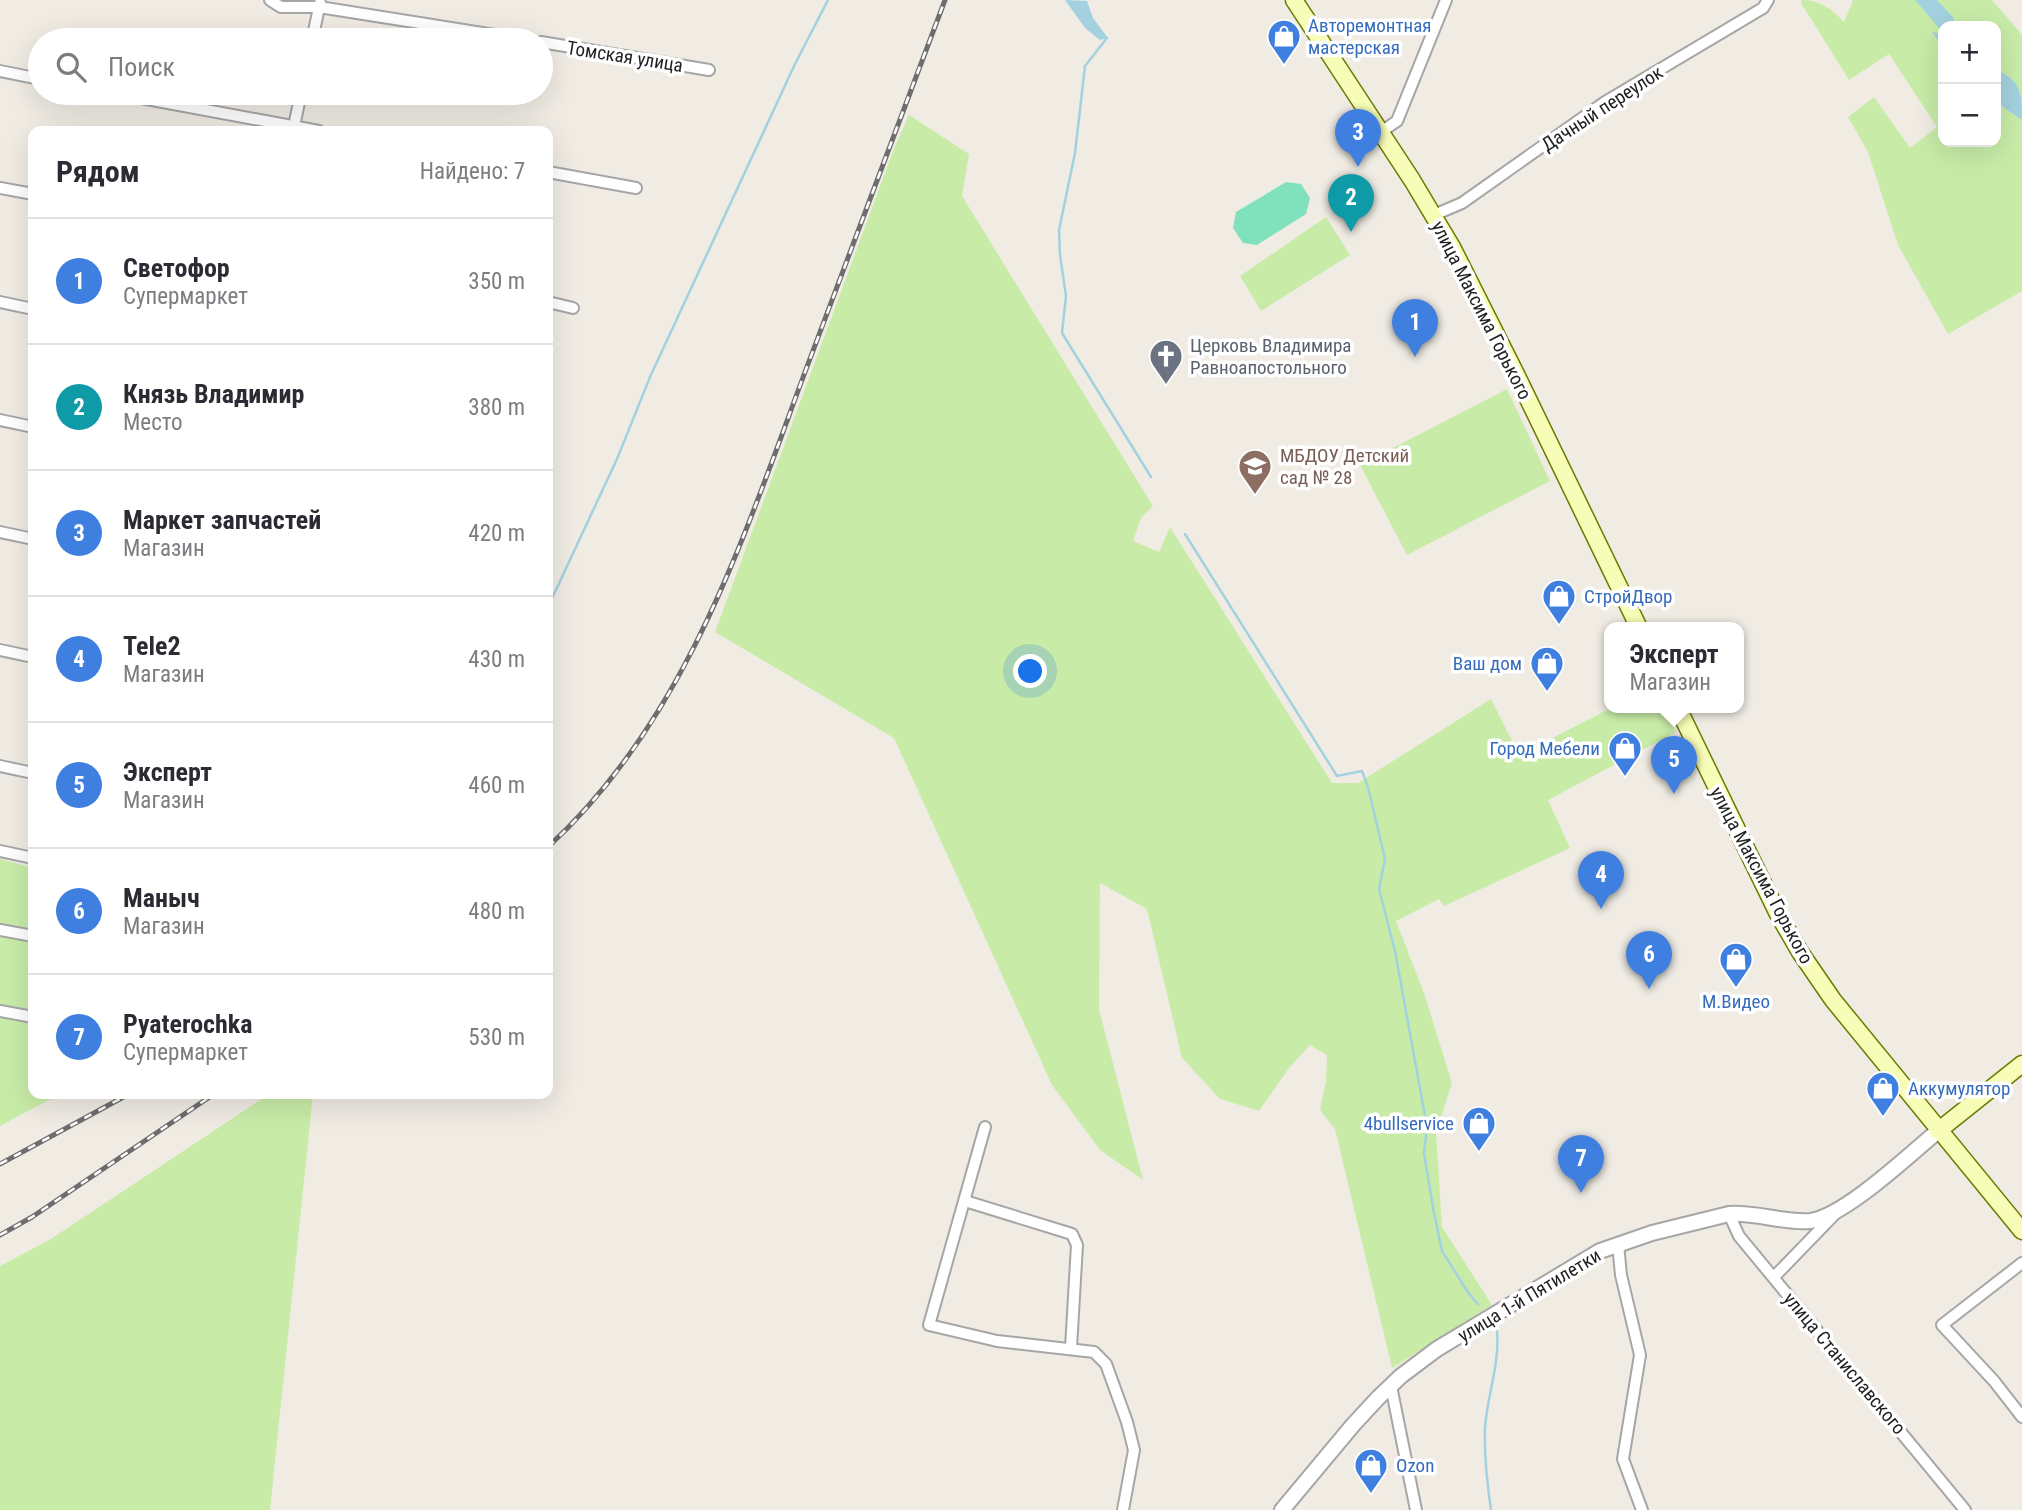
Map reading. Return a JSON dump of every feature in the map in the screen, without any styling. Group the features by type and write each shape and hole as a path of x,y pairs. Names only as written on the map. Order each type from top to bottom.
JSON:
{"main road":[{"name":"улица Максима Горького","path":"1297,3 1434,215 1514,368 1636,622"},
{"name":"улица Максима Горького","path":"1680,713 1778,914 1800,952 1833,1000 2022,1231"},
{"name":"улица 1-й Пятилетки","path":"1938,1131 2022,1064"}],"street":[{"path":"270,0 281,7 320,3 460,28"},
{"path":"1381,132 1397,121 1446,0"},
{"path":"315,28 320,3"},
{"name":"Дачный переулок","path":"1434,215 1462,203 1605,102 1763,3"},
{"name":"Томская улица","path":"553,45 709,70"},
{"path":"0,71 28,77"},
{"path":"174,105 278,126"},
{"path":"294,126 298,105"},
{"path":"553,173 636,188"},
{"path":"0,188 28,193"},
{"path":"0,302 28,308"},
{"path":"553,303 573,308"},
{"path":"0,420 28,427"},
{"path":"0,532 28,538"},
{"path":"0,650 28,656"},
{"path":"0,766 28,772"},
{"path":"0,851 28,857"},
{"path":"0,930 28,935"},
{"path":"0,1011 28,1016"},
{"path":"985,1127 929,1325 997,1341 1094,1352 1106,1364 1134,1450 1123,1510"},
{"name":"улица 1-й Пятилетки","path":"1774,1278 1840,1209 1938,1131"},
{"path":"965,1201 1072,1234 1077,1245 1071,1348"},
{"name":"улица 1-й Пятилетки","path":"1282,1510 1353,1425 1417,1364 1480,1322 1583,1260 1618,1244 1729,1214 1807,1221 1840,1209"},
{"name":"улица Станиславского","path":"1729,1214 1739,1236 1965,1510"},
{"path":"1618,1244 1621,1275 1640,1355 1623,1459 1642,1510"},
{"path":"2022,1263 1942,1325 1994,1381 2022,1417"},
{"path":"1391,1386 1416,1510"}],"green space":[{"path":"1802,0 1830,9 1844,22 1853,0 1992,0 2022,35 2022,291 1948,334 1898,245 1868,152 1848,117 1874,97 1910,148 1937,127 1889,54 1849,80 1801,3"},
{"path":"909,115 969,154 962,196 1153,506 1141,518 1133,541 1159,552 1170,527 1332,783 1358,783 1491,699 1519,755 1604,712 1666,713 1676,732 1548,800 1570,848 1444,906 1439,899 1396,921 1424,993 1452,1083 1436,1132 1442,1227 1492,1305 1392,1368 1335,1129 1320,1110 1326,1081 1327,1055 1310,1045 1289,1068 1259,1111 1220,1099 1182,1058 1147,909 1100,883 1099,1009 1143,1180 1100,1150 1052,1085 894,738 715,632 893,151"},
{"path":"1286,182 1301,184 1310,198 1306,214 1257,245 1243,243 1233,228 1236,212"},
{"path":"1326,217 1350,255 1261,311 1240,276"},
{"path":"1507,389 1550,481 1407,555 1360,465"},
{"path":"0,859 28,867 28,1099 51,1099 0,1126"},
{"path":"261,1099 312,1099 270,1510 0,1510 0,1266 51,1239"}],"water":[{"path":"1065,0 1087,1 1093,18 1108,38 1100,40 1085,28"},
{"path":"1915,0 1937,0 1952,16 1954,21 1938,21 1938,27"},
{"path":"2001,72 2019,89 2022,120 2001,105"}],"waterway":[{"path":"553,596 617,459 650,377 795,64 828,0"},
{"path":"1107,38 1085,66 1075,153 1059,230 1066,296 1062,333 1151,477"},
{"path":"1185,534 1337,776 1362,771 1385,859 1379,889 1395,951 1427,1127 1424,1153 1442,1251 1478,1304"},
{"path":"1491,1510 1485,1428 1497,1356 1497,1331"}],"railway":[{"path":"553,842 596,797 637,744 673,686 704,626 758,500 945,0"},
{"path":"0,1164 120,1099"},
{"path":"0,1235 32,1217 207,1099"}],"place":[{"name":"Авторемонтная мастерская","path":"1284,66"},
{"name":"Маркет запчастей","path":"1358,167"},
{"name":"Князь Владимир","path":"1351,232"},
{"name":"Светофор","path":"1415,357"},
{"name":"Церковь Владимира Равноапостольного","path":"1166,386"},
{"name":"МБДОУ Детский сад № 28","path":"1255,496"},
{"name":"СтройДвор","path":"1559,626"},
{"name":"Ваш дом","path":"1547,693"},
{"name":"Город Мебели","path":"1625,778"},
{"name":"Эксперт","path":"1674,794"},
{"name":"Tele2","path":"1601,909"},
{"name":"Маныч","path":"1649,989"},
{"name":"М.Видео","path":"1736,989"},
{"name":"Аккумулятор","path":"1883,1118"},
{"name":"4bullservice","path":"1479,1153"},
{"name":"Pyaterochka","path":"1581,1193"},
{"name":"Ozon","path":"1371,1495"}]}
